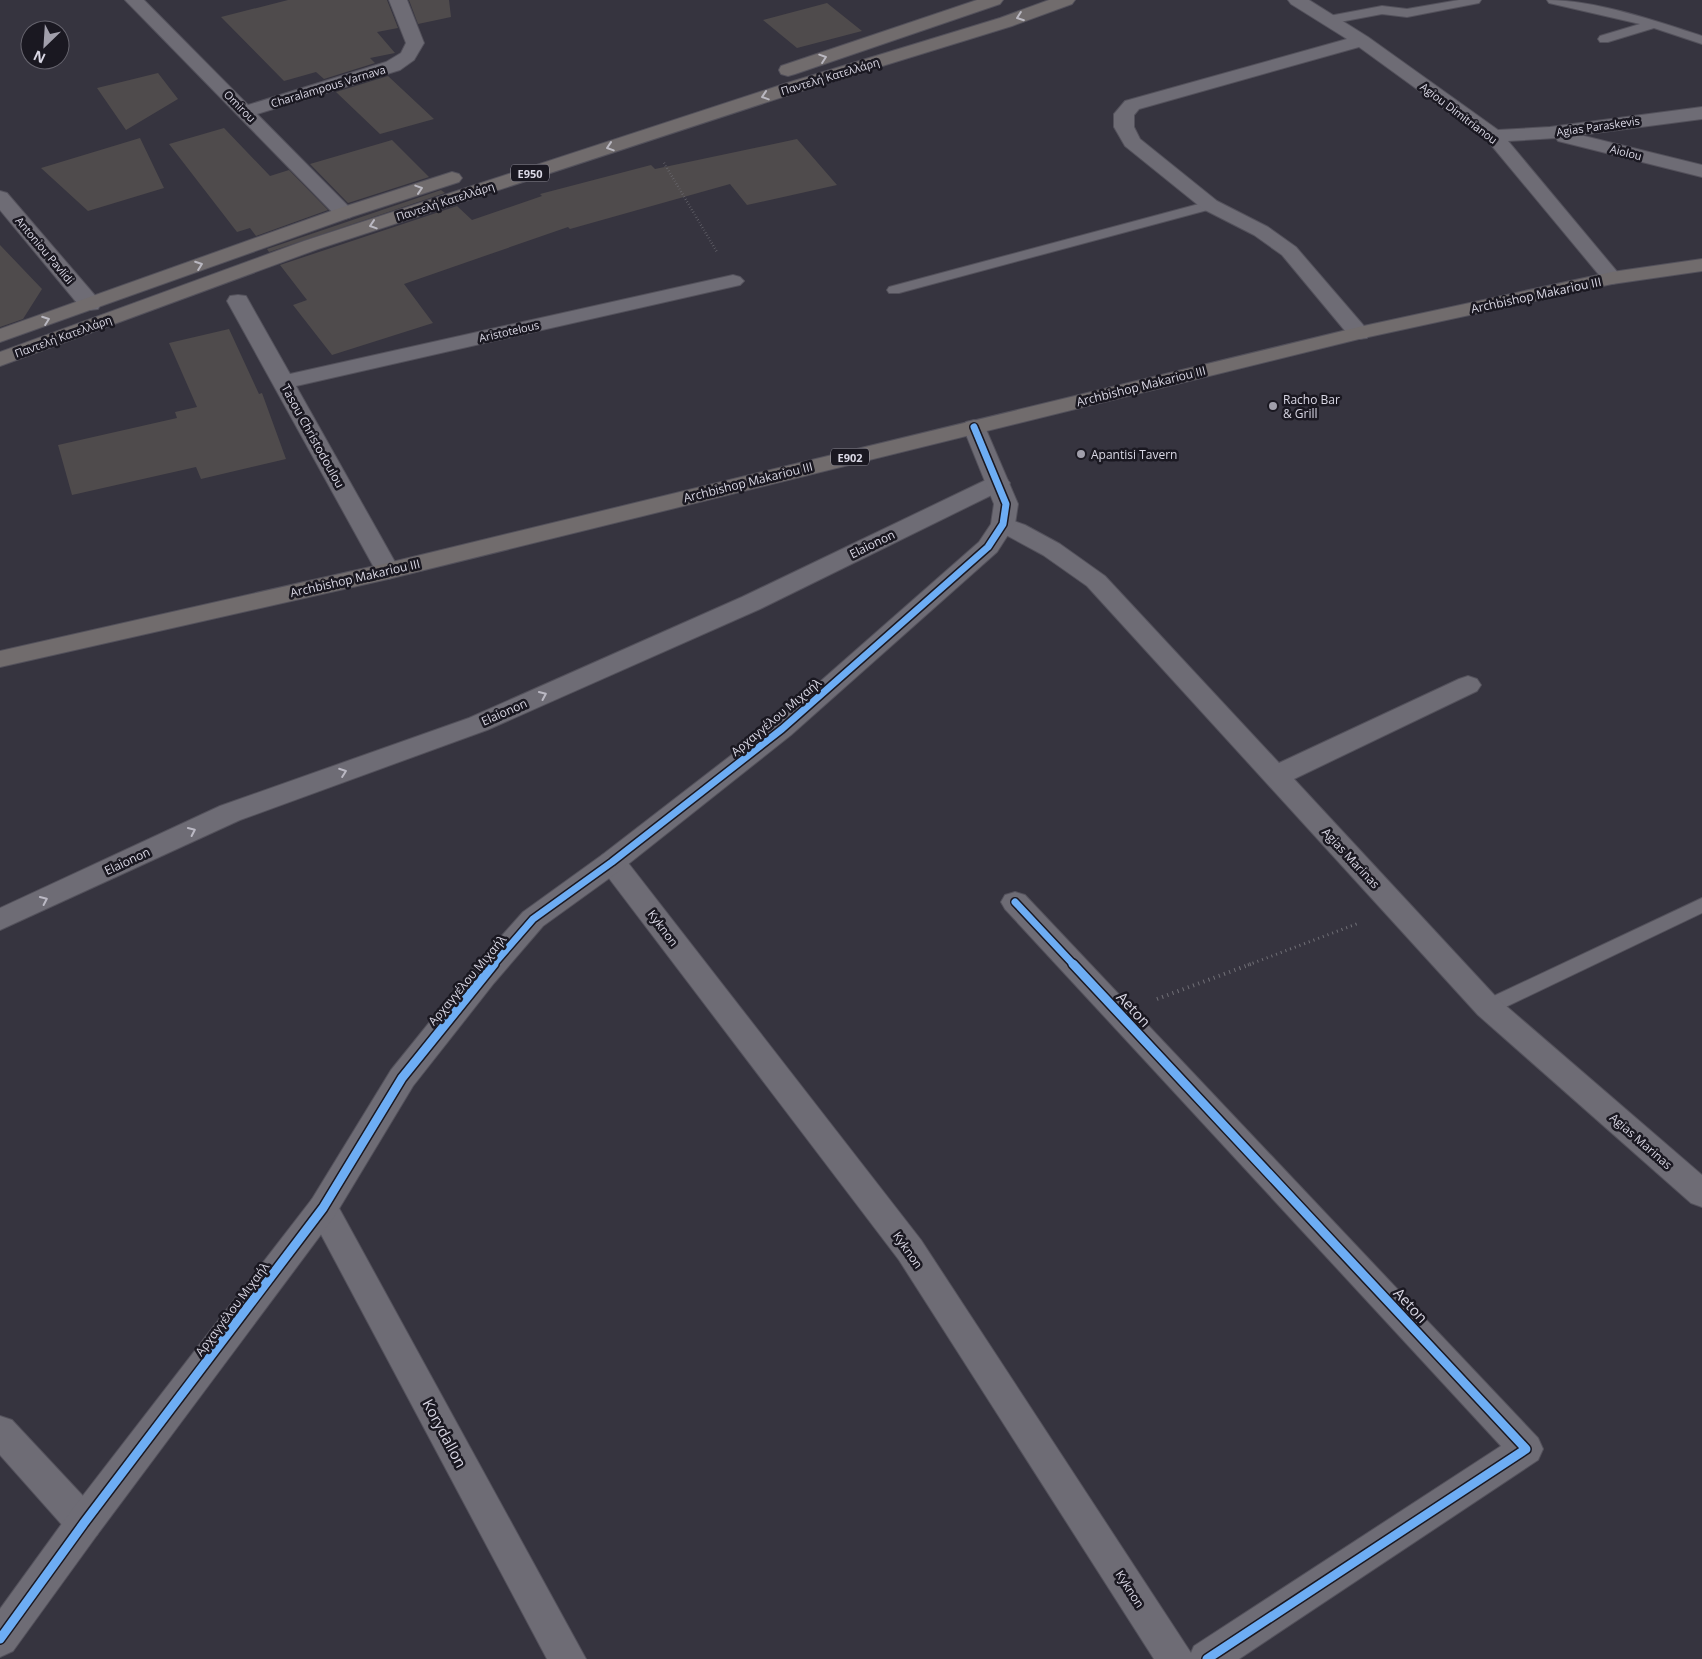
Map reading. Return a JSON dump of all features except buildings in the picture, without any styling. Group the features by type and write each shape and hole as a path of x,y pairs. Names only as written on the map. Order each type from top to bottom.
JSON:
{"main road":[{"name":"Παντελή Κατελλάρη","path":"774,74 994,0"},
{"name":"Παντελή Κατελλάρη","path":"0,359 311,245 647,134 1006,22 1066,0"},
{"name":"Παντελή Κατελλάρη","path":"0,336 344,213 466,174"},
{"name":"Archbishop Makariou III","path":"0,659 388,571 1358,333 1612,278 1702,265"}],"street":[{"name":"Omirou","path":"134,0 344,213"},
{"name":"Charalampous Varnava","path":"245,112 372,74 393,66 408,56 415,43 398,0"},
{"name":"Agiou Dimitrianou","path":"1297,0 1362,41 1494,136 1612,278"},
{"path":"1358,333 1289,251 1261,231 1210,205 1132,142 1124,127 1124,114 1132,105 1362,41"},
{"name":"Agias Paraskevis","path":"1494,136 1550,133 1702,112"},
{"name":"Aiolou","path":"1550,133 1702,171"},
{"name":"Antoniou Pavlidi","path":"0,196 90,304"},
{"name":"Aristotelous","path":"284,382 734,280"},
{"name":"Tasou Christodoulou","path":"238,301 388,571"},
{"path":"974,427 1006,504 1003,524"},
{"name":"Elaionon","path":"0,920 230,813 478,724 751,603 998,483"},
{"name":"Agias Marinas","path":"1003,524 1041,542 1072,562 1096,581 1488,1007 1702,1194"},
{"name":"Αρχαγγέλου Μιχαήλ","path":"0,1639 84,1523 323,1208 402,1078 484,975 533,919 612,862 782,729 988,547 1003,524"},
{"path":"1276,776 1468,685"},
{"name":"Kyknon","path":"612,862 910,1250 1175,1659"},
{"name":"Aeton","path":"1015,902 1526,1448 1207,1659"},
{"name":"Korydallon","path":"323,1208 567,1659"},
{"path":"0,1431 84,1523"}],"lane":[{"path":"1329,20 1382,10 1407,12 1426,10 1475,0"},
{"path":"1554,0 1654,24 1702,40"},
{"path":"1604,39 1654,24"},
{"path":"894,290 1210,205"},
{"path":"1488,1007 1702,904"}],"path":[{"path":"647,134 734,280"},
{"path":"1120,1014 1397,908"}],"cycle path":[{"path":"0,1639 84,1523 323,1208 402,1078 484,975 533,919 612,862 782,729 988,547 1003,524 1006,504 974,427"},
{"path":"1015,902 1526,1449 1207,1659"}],"place":[{"name":"Racho Bar & Grill","path":"1273,406"},
{"name":"Apantisi Tavern","path":"1081,454"}]}
